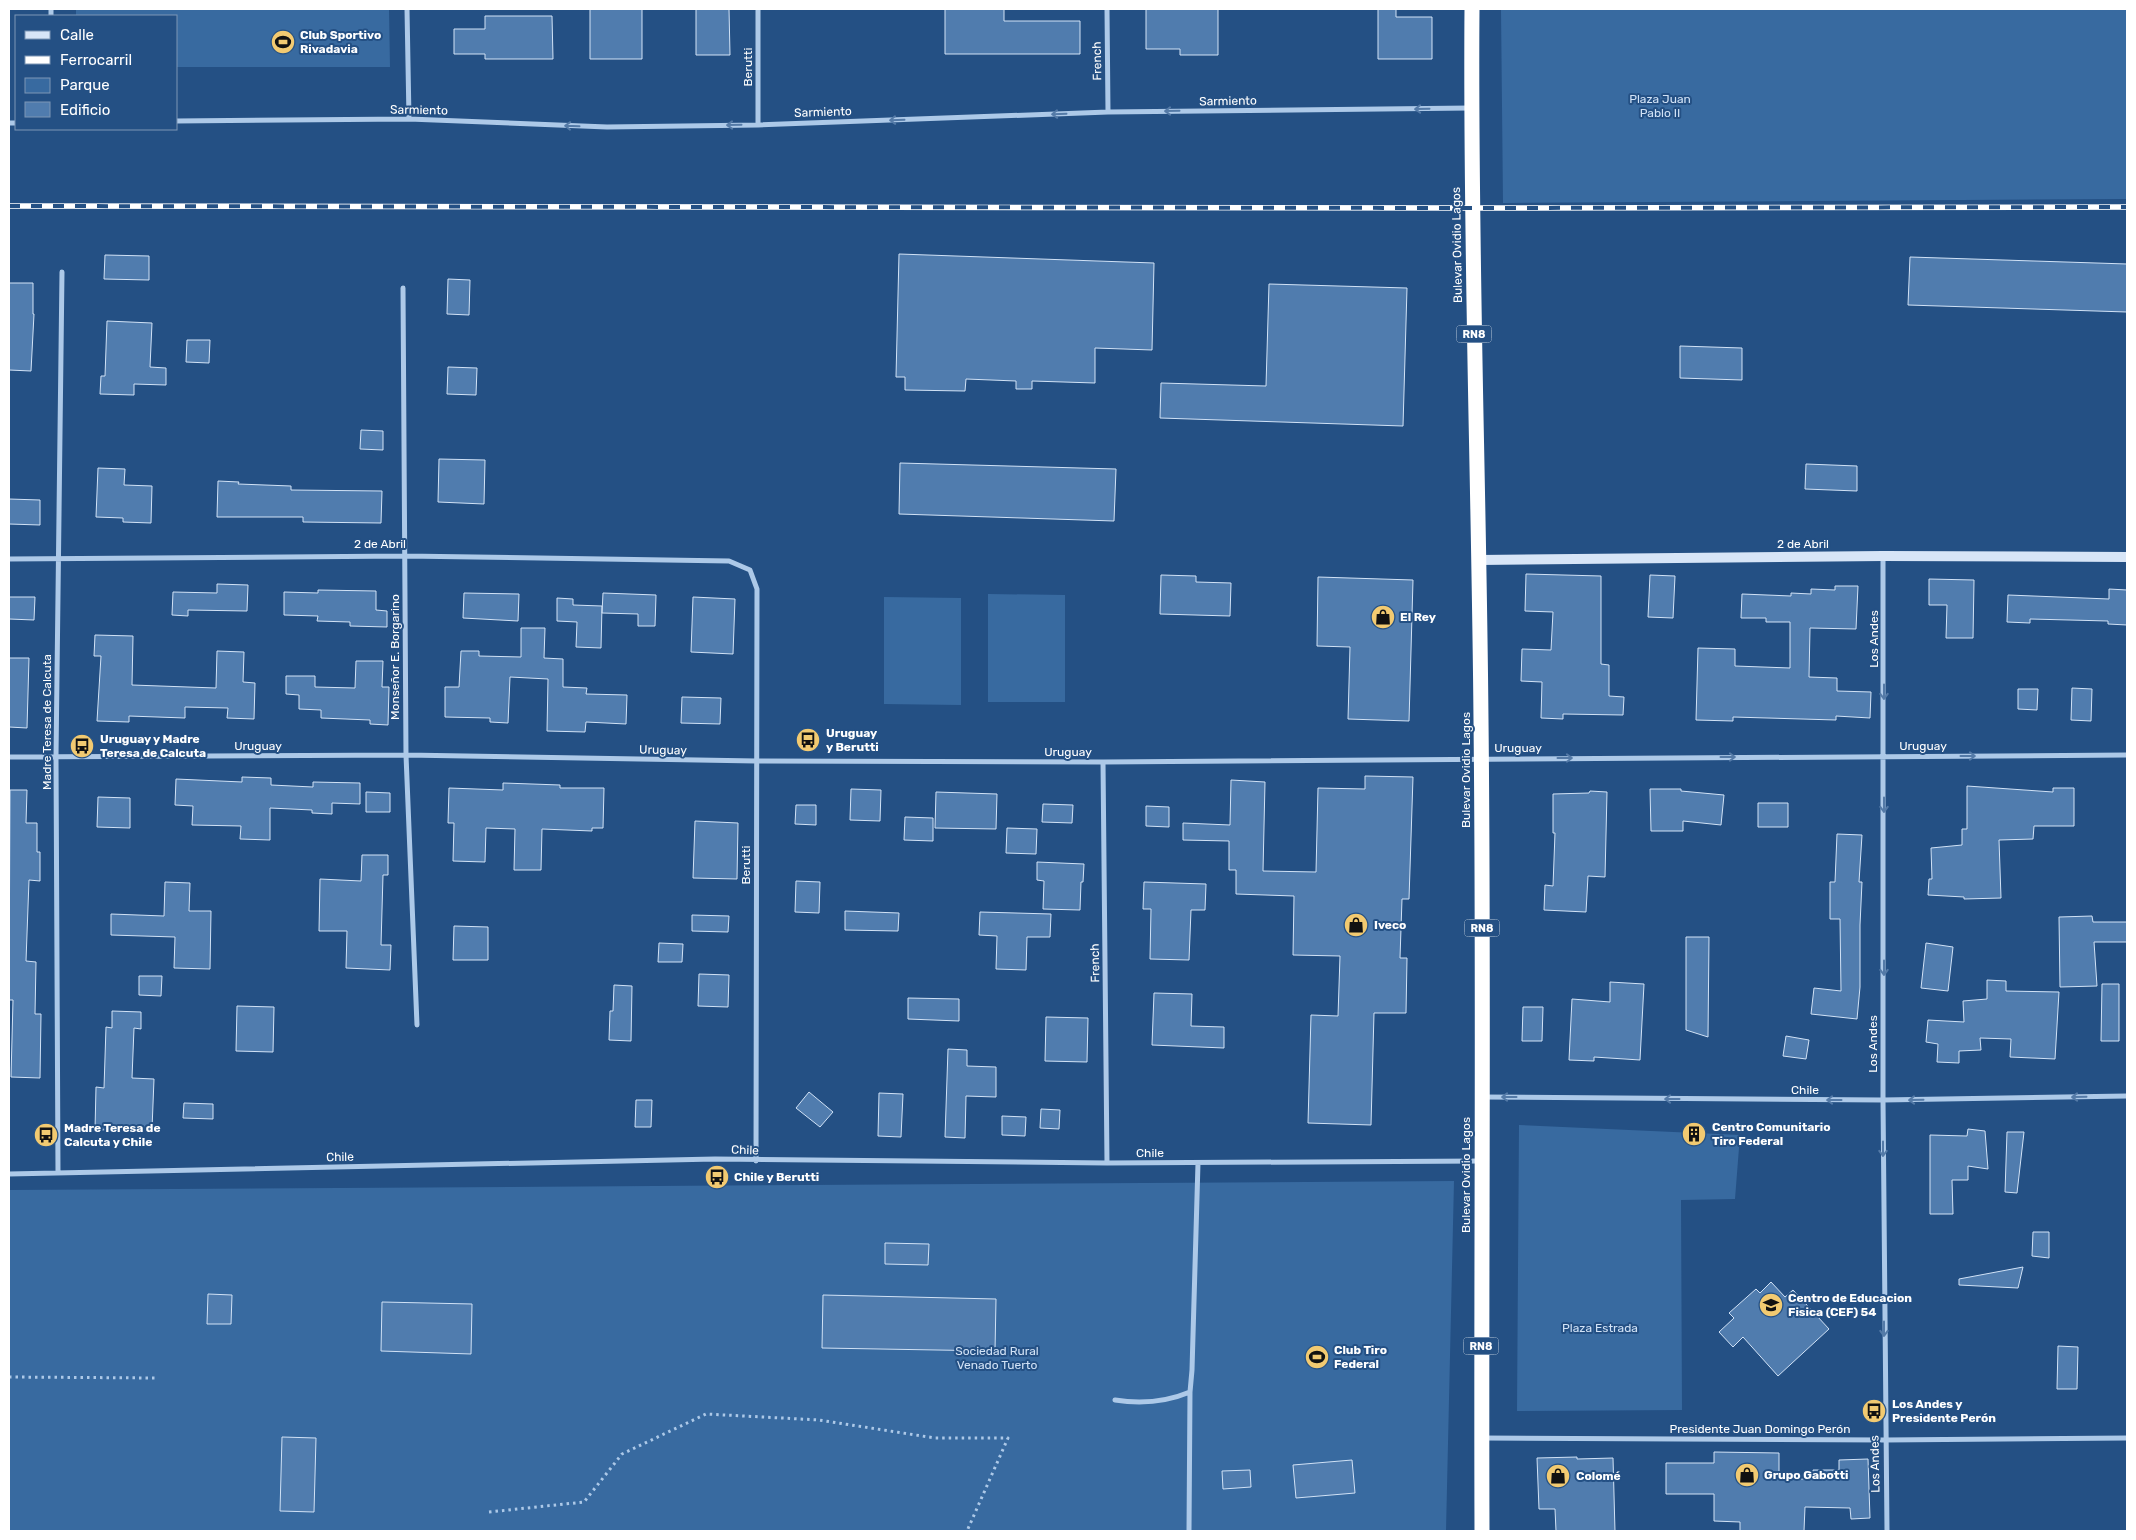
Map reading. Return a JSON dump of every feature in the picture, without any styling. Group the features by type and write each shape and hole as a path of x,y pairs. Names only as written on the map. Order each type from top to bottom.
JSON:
{"highway":[{"name":"Bulevar Ovidio Lagos","path":"1472,9 1471,208 1482,759 1482,1531"}],"main road":[{"name":"2 de Abril","path":"1479,560 1883,556 2127,557"}],"street":[{"path":"407,9 409,119"},
{"name":"Berutti","path":"758,9 758,125"},
{"name":"French","path":"1107,9 1108,112"},
{"name":"Sarmiento","path":"178,121 409,119 607,127 758,125 1108,112 1471,108"},
{"name":"Madre Teresa de Calcuta","path":"58,1173 56,757 62,272"},
{"name":"Monseñor E. Borgarino","path":"403,288 406,755 417,1025"},
{"name":"2 de Abril","path":"9,559 405,556 729,561 750,570"},
{"name":"Los Andes","path":"1883,556 1883,1100 1887,1531"},
{"name":"Berutti","path":"750,570 757,589 756,1161"},
{"name":"Uruguay","path":"9,757 406,755 756,761 1103,762 2127,755"},
{"name":"French","path":"1103,762 1107,1163"},
{"name":"Chile","path":"1482,1097 1883,1100 2127,1096"},
{"name":"Chile","path":"9,1174 705,1160 1107,1163 1481,1161"},
{"path":"1189,1531 1190,1392 1198,1163"},
{"path":"1114,1400 1129,1402 1172,1400 1190,1392"},
{"name":"Presidente Juan Domingo Perón","path":"1482,1438 1885,1440 2127,1438"}],"path":[{"path":"9,1377 155,1378"},
{"path":"489,1512 584,1502 622,1454 706,1414 819,1420 935,1438 1008,1438 967,1531"}],"green space":[{"name":"Club Sportivo Rivadavia","path":"76,9 389,9 390,67 178,67 178,15 76,15"},
{"name":"Plaza Juan Pablo II","path":"1501,9 2127,9 2127,199 1503,203"},
{"path":"988,594 1065,595 1065,702 988,702"},
{"path":"884,597 961,598 961,705 884,704"},
{"name":"Plaza Estrada","path":"1519,1125 1740,1135 1735,1199 1681,1200 1682,1410 1517,1411"},
{"name":"Sociedad Rural Venado Tuerto","path":"1454,1181 1446,1531 9,1531 9,1190"}],"building":[{"path":"590,9 642,9 642,59 590,59"},
{"path":"696,9 729,9 730,55 696,55"},
{"path":"945,9 1004,9 1004,21 1080,21 1080,54 945,54"},
{"path":"1146,9 1218,9 1218,55 1180,55 1180,49 1146,49"},
{"path":"1378,9 1396,9 1396,17 1432,17 1432,59 1378,59"},
{"path":"485,16 552,16 553,59 485,59 485,54 454,54 454,29 485,29"},
{"path":"899,254 1154,263 1152,350 1095,348 1095,383 1032,381 1032,389 1016,389 1016,381 966,379 965,391 905,390 905,377 896,377"},
{"path":"105,255 149,256 149,280 104,279"},
{"path":"1910,257 2127,264 2127,312 1908,305"},
{"path":"448,279 470,280 469,315 447,314"},
{"path":"9,283 33,283 34,314 31,371 9,370"},
{"path":"1269,284 1407,288 1403,426 1160,418 1161,383 1266,386"},
{"path":"107,321 152,323 150,367 166,368 166,385 134,384 134,395 100,394 101,376 105,376"},
{"path":"187,340 210,340 209,363 186,362"},
{"path":"1680,346 1742,348 1742,380 1680,378"},
{"path":"448,367 477,368 476,395 447,394"},
{"path":"361,430 383,431 383,450 360,449"},
{"path":"439,459 485,460 484,504 438,502"},
{"path":"900,463 1116,469 1114,521 899,514"},
{"path":"1806,464 1857,466 1857,491 1805,489"},
{"path":"98,468 125,469 124,485 152,486 151,523 123,522 123,518 96,517"},
{"path":"218,481 239,482 238,484 291,486 291,490 382,491 381,523 303,522 303,517 217,517"},
{"path":"9,499 40,500 40,525 9,524"},
{"path":"1526,574 1601,576 1601,664 1609,665 1609,696 1624,697 1623,715 1563,714 1563,719 1541,718 1542,682 1521,681 1522,649 1551,650 1553,612 1525,611"},
{"path":"1161,575 1196,576 1196,582 1231,583 1230,616 1160,614"},
{"path":"1650,575 1675,576 1673,618 1648,617"},
{"path":"1318,577 1413,580 1409,721 1348,719 1350,647 1317,646"},
{"path":"1929,579 1974,580 1973,638 1946,638 1947,605 1929,605"},
{"path":"217,584 248,585 247,611 188,610 188,616 172,615 173,592 217,593"},
{"path":"1835,586 1858,586 1856,629 1810,628 1809,677 1837,678 1837,691 1871,692 1870,718 1836,716 1836,720 1733,717 1733,721 1696,720 1698,648 1735,649 1735,666 1790,668 1790,622 1766,622 1766,618 1741,618 1742,594 1791,596 1791,593 1811,594 1811,589 1835,590"},
{"path":"2109,589 2127,590 2127,625 2108,624 2108,621 2030,619 2030,623 2007,622 2008,595 2109,599"},
{"path":"318,590 376,591 376,610 387,611 387,627 350,626 350,622 317,621 318,616 284,615 284,592 318,593"},
{"path":"464,593 519,594 518,621 463,618"},
{"path":"603,593 656,595 655,626 638,626 638,614 602,613"},
{"path":"9,597 35,597 34,620 9,619"},
{"path":"693,597 735,599 733,654 691,652"},
{"path":"557,598 573,599 573,605 602,606 601,648 576,647 577,622 557,621"},
{"path":"521,628 545,628 544,658 563,659 563,687 587,688 586,694 627,695 626,724 586,722 585,732 547,731 548,679 510,677 508,723 490,722 490,718 445,717 445,687 459,687 461,651 479,651 479,656 521,657"},
{"path":"95,635 133,636 132,685 216,688 217,651 244,652 243,682 255,683 254,719 227,718 228,708 185,707 185,718 129,716 129,722 97,721 101,656 94,656"},
{"path":"9,658 29,658 27,728 9,727"},
{"path":"356,661 383,661 382,687 389,687 388,725 370,724 370,720 321,718 321,710 299,709 299,695 286,694 286,676 315,676 315,687 355,688"},
{"path":"2072,688 2092,689 2091,721 2071,720"},
{"path":"2018,689 2038,689 2037,710 2018,709"},
{"path":"682,697 721,698 720,724 681,723"},
{"path":"1365,776 1413,777 1409,899 1402,899 1400,958 1407,958 1406,1013 1374,1013 1371,1125 1308,1123 1311,1015 1338,1016 1340,956 1293,955 1294,896 1236,894 1236,870 1229,870 1229,841 1183,840 1183,823 1230,825 1231,780 1265,782 1263,871 1316,872 1318,788 1365,789"},
{"path":"242,777 271,778 271,785 313,787 313,782 360,783 360,804 332,803 332,814 312,813 312,810 270,808 270,840 240,839 241,826 192,825 193,806 175,805 176,779 242,782"},
{"path":"503,783 560,785 560,788 604,788 603,828 592,828 592,831 542,829 541,870 514,870 515,829 486,828 485,862 453,861 454,823 448,823 449,788 503,790"},
{"path":"1967,786 2053,792 2053,788 2074,788 2074,826 2034,826 2033,839 1999,840 2001,898 1964,899 1964,897 1928,895 1929,879 1932,879 1931,848 1962,845 1962,829 1967,829"},
{"path":"851,789 881,790 880,821 850,820"},
{"path":"1650,789 1681,789 1681,791 1724,795 1721,825 1683,821 1683,831 1651,831"},
{"path":"10,790 27,790 26,823 37,823 40,881 29,880 26,961 36,962 35,1014 41,1014 40,1078 11,1077 13,1000 9,1000"},
{"path":"1590,791 1607,792 1605,877 1588,876 1586,912 1544,910 1545,885 1553,886 1555,833 1553,833 1553,794 1589,793"},
{"path":"366,792 390,793 390,812 366,812"},
{"path":"936,792 997,794 996,829 935,828"},
{"path":"98,797 130,798 130,828 97,827"},
{"path":"1758,803 1788,803 1788,827 1758,827"},
{"path":"1043,804 1073,805 1072,823 1042,822"},
{"path":"796,805 816,805 816,825 795,824"},
{"path":"1146,806 1169,807 1169,827 1146,826"},
{"path":"905,817 933,818 933,841 904,840"},
{"path":"695,821 738,823 737,879 693,878"},
{"path":"1007,828 1037,829 1036,854 1006,853"},
{"path":"1837,834 1862,835 1859,882 1862,882 1860,987 1857,1019 1811,1014 1814,988 1841,991 1840,919 1830,919 1830,882 1835,882"},
{"path":"362,855 388,855 388,875 383,875 381,945 391,945 390,970 346,968 347,931 319,931 320,879 361,881"},
{"path":"1037,862 1084,864 1080,910 1043,909 1044,881 1037,880"},
{"path":"796,881 820,882 819,913 795,912"},
{"path":"165,882 190,883 189,911 211,911 210,969 174,968 175,937 111,935 111,914 164,916"},
{"path":"1144,882 1206,884 1205,910 1191,910 1189,960 1150,959 1151,909 1143,909"},
{"path":"845,911 899,913 898,931 845,930"},
{"path":"980,912 1051,914 1050,937 1027,937 1026,970 996,969 997,936 979,935"},
{"path":"692,915 729,916 728,932 692,931"},
{"path":"2092,916 2093,922 2127,922 2127,942 2094,942 2097,986 2060,987 2059,917"},
{"path":"454,926 488,927 488,960 453,960"},
{"path":"1686,937 1709,937 1708,1037 1686,1030"},
{"path":"659,943 683,944 682,962 658,962"},
{"path":"1926,943 1953,947 1948,991 1921,988"},
{"path":"699,974 729,975 728,1007 698,1006"},
{"path":"139,976 162,976 161,996 139,995"},
{"path":"1987,980 2006,981 2006,991 2059,992 2055,1059 2010,1057 2011,1039 1980,1038 1981,1050 1959,1051 1959,1063 1937,1062 1938,1044 1926,1042 1928,1020 1964,1022 1963,1001 1987,999"},
{"path":"1610,982 1644,984 1640,1060 1594,1057 1594,1061 1569,1060 1572,999 1610,1002"},
{"path":"2102,984 2119,984 2119,1041 2101,1041"},
{"path":"614,985 632,986 631,1041 609,1040 610,1011 613,1011"},
{"path":"1154,993 1192,994 1191,1026 1224,1027 1224,1048 1152,1045"},
{"path":"908,998 959,999 959,1021 908,1019"},
{"path":"237,1006 274,1007 273,1052 236,1051"},
{"path":"1523,1007 1543,1007 1542,1041 1522,1041"},
{"path":"112,1011 141,1012 141,1029 134,1028 132,1078 154,1079 152,1129 95,1130 96,1087 104,1088 106,1027 112,1028"},
{"path":"1046,1017 1088,1018 1087,1062 1045,1061"},
{"path":"1786,1036 1809,1040 1806,1059 1783,1056"},
{"path":"948,1049 967,1050 967,1066 996,1067 996,1097 966,1096 965,1138 945,1137"},
{"path":"809,1092 833,1112 820,1127 796,1108"},
{"path":"879,1093 903,1094 901,1137 878,1136"},
{"path":"636,1100 652,1100 651,1127 635,1127"},
{"path":"184,1103 213,1104 213,1119 183,1118"},
{"path":"1041,1109 1060,1110 1059,1129 1040,1128"},
{"path":"1002,1116 1026,1117 1025,1136 1002,1135"},
{"path":"1968,1129 1985,1131 1988,1169 1968,1166 1968,1180 1952,1180 1953,1214 1930,1214 1930,1135 1967,1136"},
{"path":"2007,1132 2024,1132 2017,1193 2005,1192"},
{"path":"2033,1232 2049,1232 2049,1258 2032,1256"},
{"path":"885,1243 929,1244 928,1265 885,1264"},
{"path":"2023,1267 2018,1288 1959,1285 1959,1279"},
{"path":"1771,1282 1785,1297 1793,1290 1829,1329 1778,1376 1743,1337 1733,1347 1719,1332 1734,1318 1729,1313 1756,1289 1760,1293"},
{"path":"208,1294 232,1295 231,1324 207,1324"},
{"path":"823,1295 996,1299 995,1351 822,1348"},
{"path":"382,1302 472,1304 471,1354 381,1351"},
{"path":"2058,1346 2078,1347 2077,1389 2057,1389"},
{"path":"282,1437 316,1438 314,1512 280,1511"},
{"path":"1714,1452 1779,1453 1779,1479 1813,1479 1813,1470 1839,1470 1839,1460 1868,1459 1870,1518 1851,1519 1850,1508 1805,1507 1804,1531 1740,1531 1740,1522 1714,1521 1714,1494 1666,1494 1666,1463 1714,1463"},
{"path":"1577,1457 1577,1459 1613,1458 1615,1531 1556,1531 1555,1509 1539,1509 1537,1458"},
{"path":"1352,1460 1355,1493 1296,1498 1293,1465"},
{"path":"1250,1470 1251,1487 1223,1489 1222,1471"}],"railway":[{"path":"9,206 2127,207"}],"place":[{"name":"Club Sportivo Rivadavia","path":"283,42"},
{"name":"El Rey","path":"1383,617"},
{"name":"Uruguay y Berutti","path":"808,740"},
{"name":"Uruguay y Madre Teresa de Calcuta","path":"82,746"},
{"name":"Iveco","path":"1356,925"},
{"name":"Centro Comunitario Tiro Federal","path":"1694,1134"},
{"name":"Madre Teresa de Calcuta y Chile","path":"46,1135"},
{"name":"Chile y Berutti","path":"717,1177"},
{"name":"Centro de Educacion Fisica (CEF) 54","path":"1771,1305"},
{"name":"Club Tiro Federal","path":"1317,1357"},
{"name":"Los Andes y Presidente Perón","path":"1874,1411"},
{"name":"Grupo Gabotti","path":"1747,1475"},
{"name":"Colomé","path":"1558,1476"}]}
